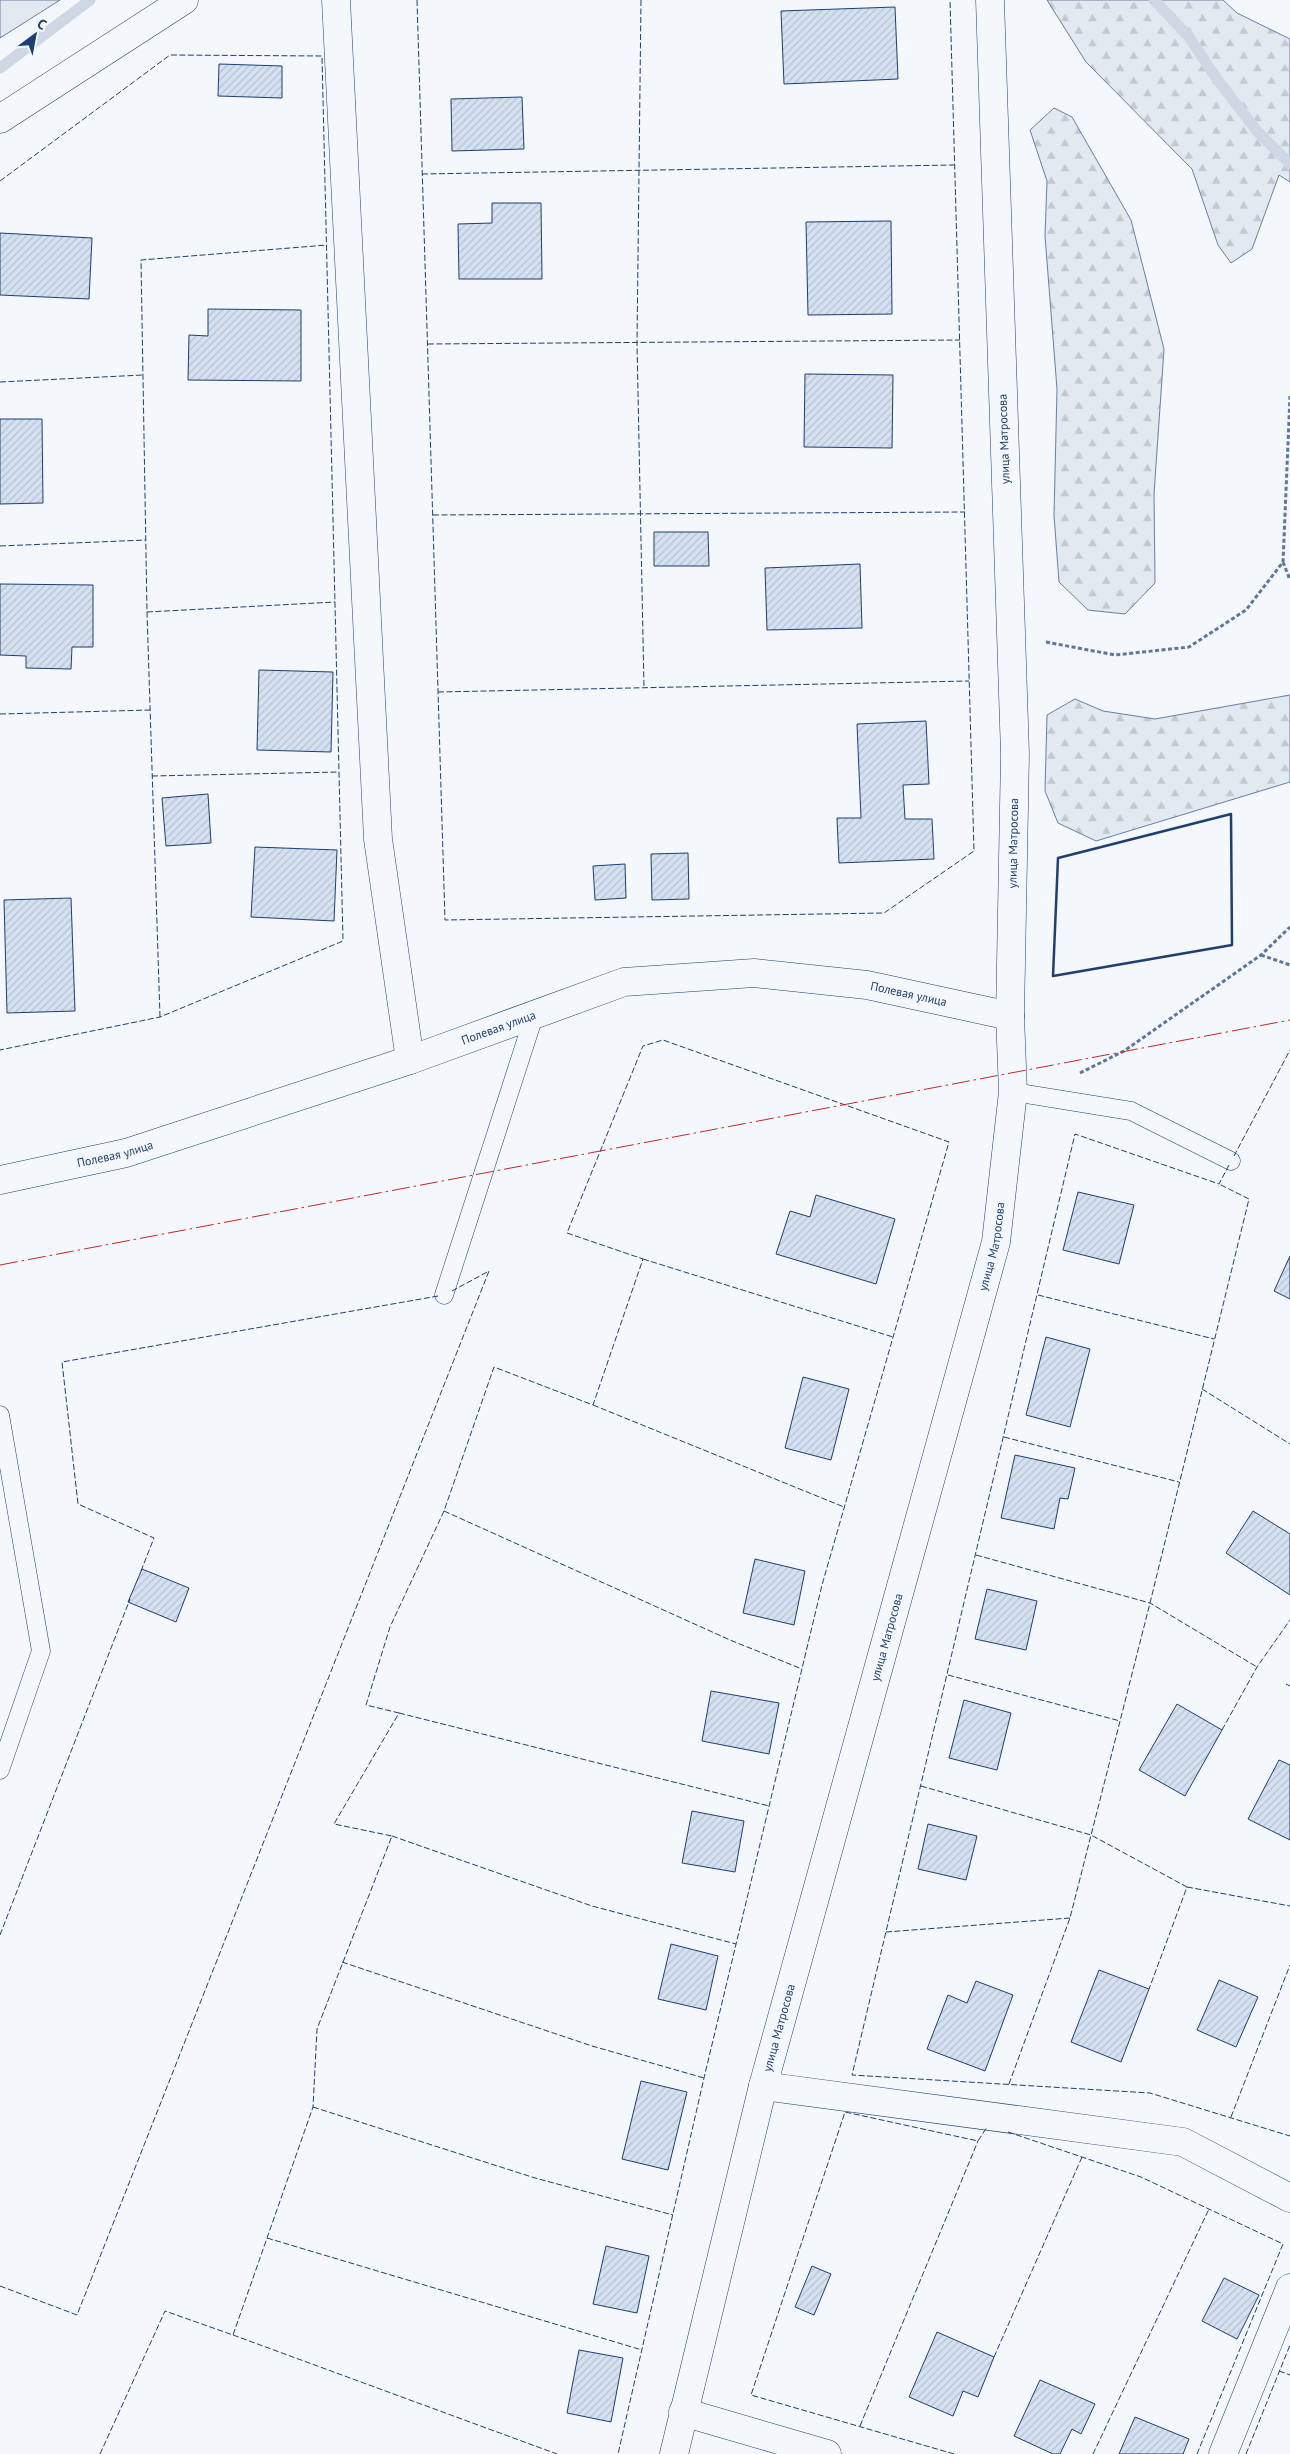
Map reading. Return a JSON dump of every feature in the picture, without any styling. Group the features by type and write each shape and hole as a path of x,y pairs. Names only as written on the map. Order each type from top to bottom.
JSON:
{"street":[{"path":"0,120 184,0"},
{"path":"336,0 378,839 410,1060"},
{"name":"улица Матросова","path":"674,2454 763,2086 996,1242 1013,1092 1010,1016 1015,754 990,0"},
{"name":"Полевая улица","path":"0,1180 126,1153 410,1060 624,982 754,973 868,985 1010,1016"},
{"path":"763,2086 1183,2142 1290,2198"},
{"path":"1223,2454 1290,2288"},
{"path":"683,2412 827,2454"}],"lane":[{"path":"444,1295 535,1013"},
{"path":"1013,1092 1131,1111 1231,1161"},
{"path":"0,1415 41,1651 0,1770"}],"path":[{"path":"1290,396 1283,562 1290,580"},
{"path":"1011,635 1115,655 1189,646 1246,610 1283,562"},
{"path":"1075,1076 1124,1051 1261,955 1290,927"},
{"path":"1261,955 1290,965"}],"green space":[{"path":"0,0 60,0 0,38"},
{"path":"1047,0 1223,0 1237,13 1290,39 1290,182 1279,175 1252,249 1231,263 1218,245 1192,169 1086,62"},
{"path":"1054,108 1072,117 1131,220 1164,349 1154,494 1155,583 1125,614 1088,610 1059,582 1054,515 1057,389 1045,236 1047,181 1030,130"},
{"path":"1290,695 1290,782 1096,841 1058,823 1045,791 1047,715 1075,699 1103,711 1155,719"}],"building":[{"path":"895,7 898,79 784,84 781,11"},
{"path":"219,64 282,66 282,98 218,96"},
{"path":"522,97 524,149 452,151 451,99"},
{"path":"492,203 541,203 542,279 459,279 458,224 492,223"},
{"path":"891,221 892,314 808,315 806,222"},
{"path":"0,233 92,238 89,299 0,295"},
{"path":"208,309 301,310 301,381 188,380 189,335 208,336"},
{"path":"805,374 893,375 892,448 804,447"},
{"path":"0,419 42,419 43,503 0,504"},
{"path":"654,532 708,532 709,566 654,566"},
{"path":"860,564 862,628 767,630 765,568"},
{"path":"0,584 93,585 93,647 72,647 71,669 26,668 26,656 0,655"},
{"path":"259,670 333,672 331,752 257,750"},
{"path":"926,721 929,784 903,785 905,819 932,819 934,859 839,863 837,818 861,818 857,724"},
{"path":"208,794 211,843 166,846 162,798"},
{"path":"255,847 337,850 334,921 251,917"},
{"path":"688,853 689,899 652,900 651,854"},
{"path":"625,864 626,898 595,900 593,866"},
{"path":"71,898 75,1011 7,1013 4,900"},
{"path":"1078,1192 1134,1205 1119,1264 1063,1250"},
{"path":"816,1195 895,1219 876,1284 776,1254 790,1211 810,1217"},
{"path":"1290,1256 1290,1299 1274,1291"},
{"path":"1046,1337 1090,1349 1070,1427 1026,1415"},
{"path":"803,1377 849,1389 831,1460 785,1448"},
{"path":"1015,1455 1075,1468 1068,1499 1060,1498 1054,1529 1001,1518"},
{"path":"1253,1511 1290,1534 1290,1595 1226,1553"},
{"path":"755,1559 805,1571 794,1625 743,1613"},
{"path":"142,1569 189,1588 176,1622 128,1602"},
{"path":"987,1589 1037,1601 1026,1650 975,1639"},
{"path":"711,1691 779,1703 769,1754 702,1741"},
{"path":"964,1700 1011,1713 997,1770 949,1758"},
{"path":"1177,1704 1222,1730 1185,1796 1139,1770"},
{"path":"1279,1760 1290,1765 1290,1840 1248,1819"},
{"path":"692,1811 744,1821 735,1872 682,1863"},
{"path":"928,1824 977,1836 966,1880 918,1869"},
{"path":"671,1944 718,1956 706,2010 658,1999"},
{"path":"1099,1970 1149,1989 1121,2062 1071,2042"},
{"path":"1219,1980 1258,1997 1236,2047 1197,2030"},
{"path":"976,1981 1013,1995 985,2071 927,2049 948,1995 967,2003"},
{"path":"641,2081 687,2092 668,2170 622,2159"},
{"path":"606,2246 649,2256 637,2313 593,2304"},
{"path":"812,2266 831,2274 814,2315 795,2307"},
{"path":"1224,2278 1259,2295 1237,2339 1202,2321"},
{"path":"937,2332 994,2357 978,2397 963,2391 953,2416 909,2397"},
{"path":"579,2350 623,2358 611,2422 567,2413"},
{"path":"1040,2380 1095,2404 1081,2434 1072,2429 1060,2454 1053,2454 1014,2436"},
{"path":"1135,2417 1189,2439 1183,2454 1119,2454"}],"waterway":[{"path":"0,68 90,0"},
{"path":"1154,0 1189,37 1217,79 1257,131 1290,164"}],"fence":[{"path":"417,0 445,920 884,913 974,851 950,0"},
{"path":"641,0 637,343 644,688"},
{"path":"0,181 170,55 322,56 343,941 160,1017 0,1050"},
{"path":"422,174 954,165"},
{"path":"160,1017 147,612 141,260 327,245"},
{"path":"428,344 960,340"},
{"path":"0,382 143,375"},
{"path":"433,515 965,512"},
{"path":"0,546 146,540"},
{"path":"147,612 335,602"},
{"path":"438,692 969,681"},
{"path":"0,714 150,710"},
{"path":"152,776 339,772"},
{"path":"100,2454 165,2311 233,2335 313,2107 317,2029 392,1836 334,1824 399,1713 366,1705 390,1627 444,1511 494,1367 593,1405 643,1259 567,1233 643,1046 663,1040 949,1142 822,1585 704,2078 618,2454"},
{"path":"1234,1156 1290,1050"},
{"path":"1229,1165 1219,1184 1075,1134 852,2075 1150,2093 1290,2136"},
{"path":"1009,2084 1070,1918 1150,1603 1249,1199 1219,1184"},
{"path":"643,1259 893,1337"},
{"path":"0,2286 77,2315 489,1271 452,1291"},
{"path":"1038,1295 1214,1339"},
{"path":"141,1571 154,1538 78,1504 62,1362 438,1296"},
{"path":"1202,1389 1290,1444"},
{"path":"593,1405 844,1507"},
{"path":"1004,1437 1179,1482"},
{"path":"444,1511 730,1640 802,1669"},
{"path":"976,1555 1150,1603 1257,1667"},
{"path":"0,1935 130,1599"},
{"path":"1222,1730 1257,1667 1290,1620"},
{"path":"948,1675 1120,1721"},
{"path":"1286,1684 1290,1686"},
{"path":"399,1713 769,1806"},
{"path":"921,1786 1091,1835 1187,1887 1149,1989"},
{"path":"392,1836 592,1906 736,1944"},
{"path":"1187,1887 1290,1906"},
{"path":"886,1932 1070,1918"},
{"path":"342,1962 592,2046 704,2078"},
{"path":"1231,2117 1290,1965"},
{"path":"313,2107 535,2178 673,2215"},
{"path":"954,2454 751,2395 845,2112 978,2141 987,2127"},
{"path":"1008,2132 1141,2177 1283,2244 1197,2454"},
{"path":"860,2426 978,2141"},
{"path":"994,2357 1082,2157"},
{"path":"1093,2454 1209,2209"},
{"path":"267,2238 642,2350"},
{"path":"233,2335 557,2454"},
{"path":"1246,2454 1290,2345"},
{"path":"1279,2371 1290,2375"}],"wall":[{"path":"1231,814 1232,945 1053,976 1058,858 1231,814"}],"power":[{"path":"0,1265 1290,1020"}]}
